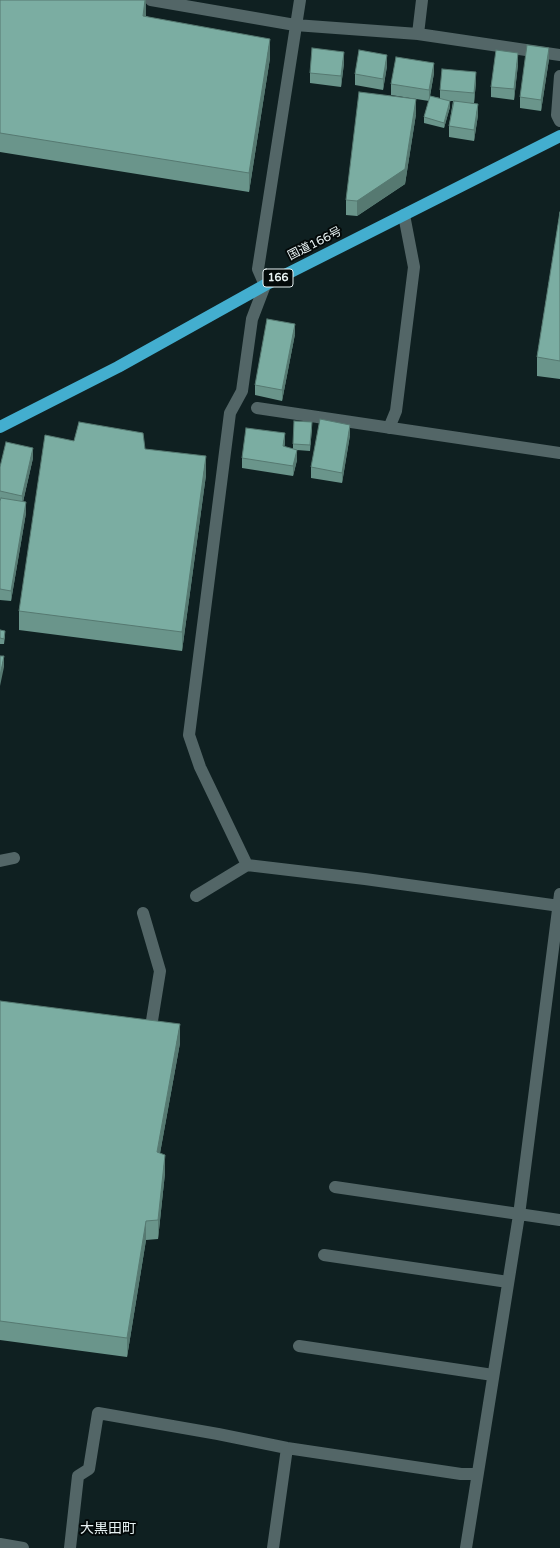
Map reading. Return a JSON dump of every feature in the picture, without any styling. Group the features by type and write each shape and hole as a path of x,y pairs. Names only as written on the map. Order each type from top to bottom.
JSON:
{"highway":[{"name":"国道166号","path":"0,427 118,366 265,285 560,136"}],"street":[{"path":"151,0 296,25 418,34 560,56"},
{"path":"247,865 200,767 189,734 230,413 242,391 252,319 265,285 258,269 300,0"},
{"path":"418,34 422,0"},
{"path":"560,76 557,116 560,121"},
{"path":"389,428 396,411 414,267 404,215"},
{"path":"258,408 560,453"},
{"path":"0,861 14,858"},
{"path":"196,896 247,865 365,879 559,907"},
{"path":"466,1548 476,1474 519,1215 560,894"},
{"path":"134,1031 150,1033 160,971 143,913"},
{"path":"335,1187 560,1220"},
{"path":"324,1255 508,1282"},
{"path":"299,1346 493,1375"},
{"path":"70,1548 78,1476 89,1469 98,1413 218,1434 287,1448 461,1474 476,1474"},
{"path":"273,1548 287,1448"},
{"path":"0,1544 23,1548"}],"building":[{"path":"0,0 145,0 143,16 270,39 249,173 0,133"},
{"path":"527,45 549,48 541,100 520,97"},
{"path":"312,48 344,52 341,76 310,73"},
{"path":"359,50 387,55 383,79 355,74"},
{"path":"496,50 518,53 514,89 491,87"},
{"path":"396,57 434,63 429,90 391,84"},
{"path":"442,69 476,72 474,93 440,90"},
{"path":"359,92 416,99 405,169 357,201 346,200"},
{"path":"430,96 450,101 444,123 424,117"},
{"path":"454,101 478,104 474,130 449,126"},
{"path":"560,212 560,361 537,357"},
{"path":"267,319 295,324 282,390 255,385"},
{"path":"320,419 350,425 342,473 311,467"},
{"path":"294,421 312,422 310,445 293,444"},
{"path":"79,422 143,433 145,449 206,456 182,632 19,611 45,435 74,441"},
{"path":"246,428 285,433 283,446 297,450 293,466 242,458"},
{"path":"6,442 33,448 22,496 0,491 0,467"},
{"path":"1,498 26,502 11,591 0,589"},
{"path":"0,630 5,631 4,639 0,638"},
{"path":"0,656 4,656 0,676"},
{"path":"0,1001 180,1024 157,1152 165,1155 158,1220 146,1221 127,1338 0,1321"}],"district":[{"name":"大黒田町","path":"108,1529"}]}
